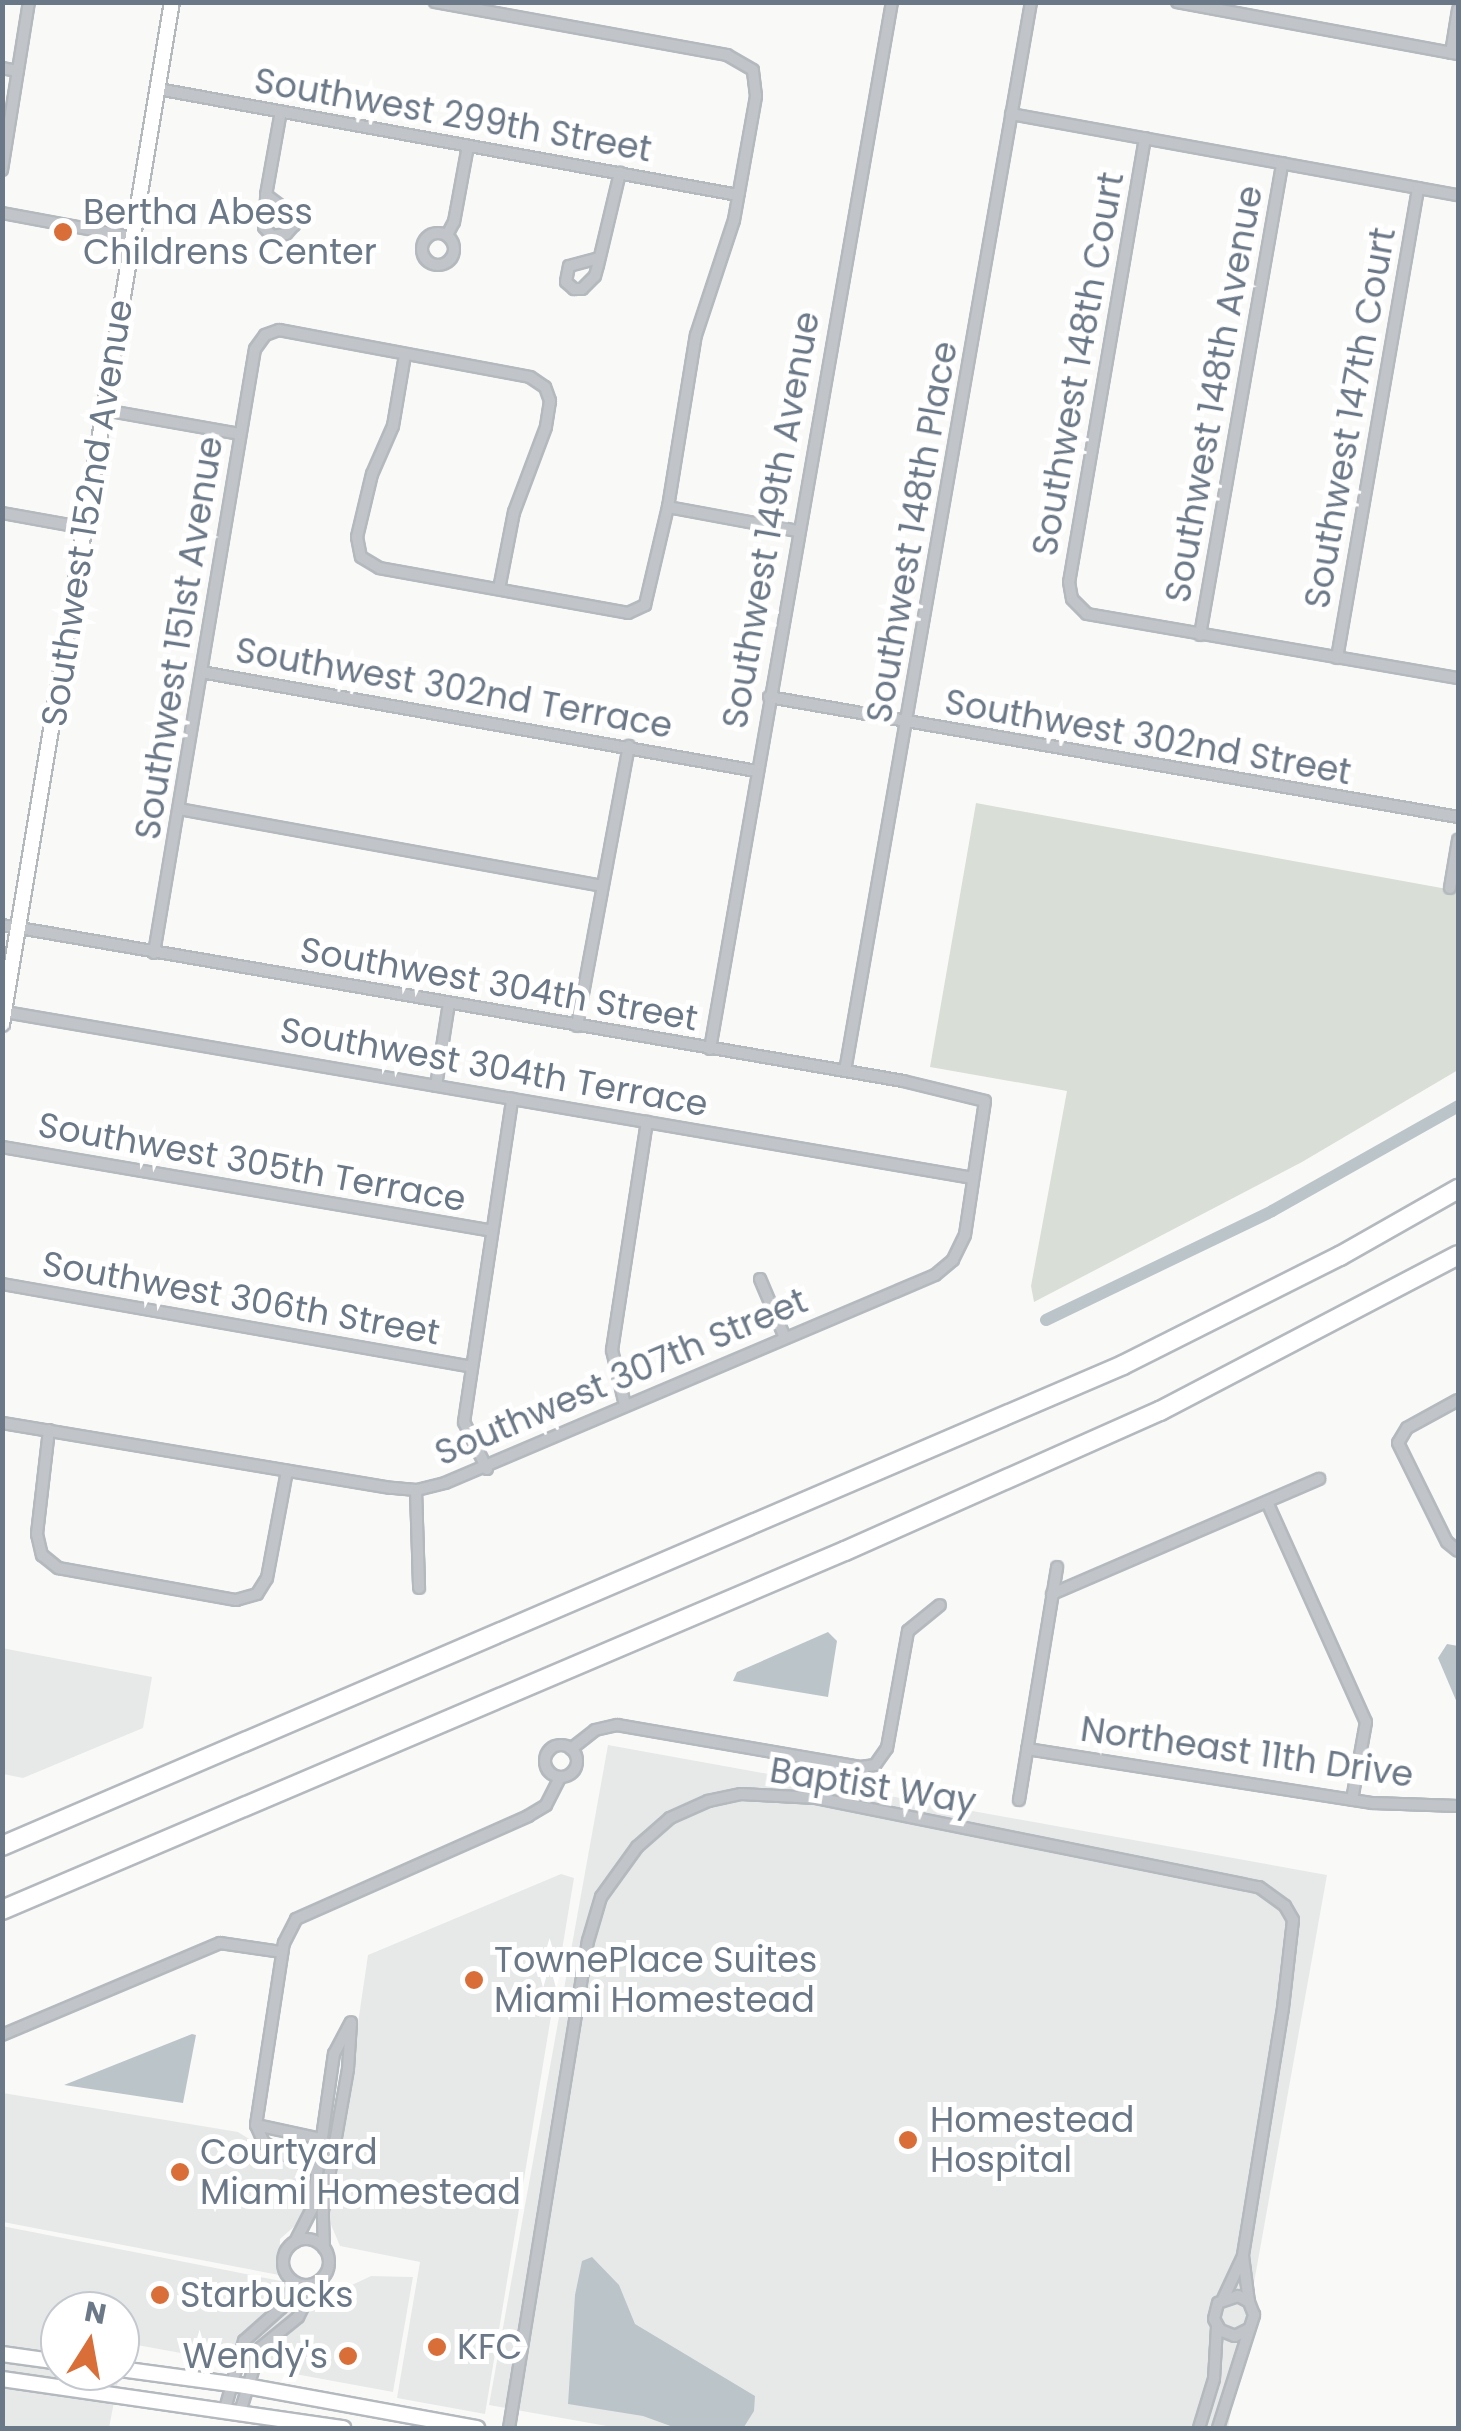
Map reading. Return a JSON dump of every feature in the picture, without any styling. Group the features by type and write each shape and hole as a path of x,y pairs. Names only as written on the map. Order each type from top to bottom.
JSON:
{"highway":[{"path":"2,1846 1123,1365 1340,1256 1458,1190"},
{"path":"2,1910 826,1559 1160,1412 1458,1255"}],"street":[{"path":"2,170 29,2"},
{"name":"Southwest 152nd Avenue","path":"4,1018 172,2"},
{"path":"435,2 740,59 749,64 757,84 738,196 696,335 668,507 645,605 628,613 379,568 361,557 357,538 372,474 392,426 405,354 530,377 545,387 550,400 546,428 514,512 499,589"},
{"path":"523,18 526,2"},
{"name":"Southwest 149th Avenue","path":"710,1048 892,2"},
{"name":"Southwest 148th Place","path":"845,1072 1032,2"},
{"path":"1177,2 1455,54 1458,10"},
{"path":"2,68 18,71"},
{"name":"Southwest 299th Street","path":"158,89 738,196"},
{"path":"266,195 280,111"},
{"path":"1011,114 1458,195"},
{"name":"Southwest 148th Court","path":"1145,138 1068,582 1072,599 1088,614 1200,635"},
{"path":"447,235 454,222 468,146"},
{"name":"Southwest 148th Avenue","path":"1200,635 1282,163"},
{"path":"600,258 620,172"},
{"name":"Southwest 147th Court","path":"1337,658 1418,188"},
{"path":"2,213 132,237"},
{"name":"Southwest 151st Avenue","path":"154,953 255,350 265,335 279,330 405,354"},
{"path":"104,410 240,434"},
{"path":"668,507 797,531"},
{"path":"2,513 85,528"},
{"path":"1200,635 1458,678"},
{"name":"Southwest 302nd Terrace","path":"201,672 756,770"},
{"name":"Southwest 302nd Street","path":"769,698 1458,818"},
{"path":"577,1026 629,746"},
{"path":"179,809 601,886"},
{"path":"1450,888 1458,840"},
{"name":"Southwest 304th Street","path":"2,925 845,1072 985,1101 973,1178"},
{"path":"436,1086 449,1003"},
{"name":"Southwest 304th Terrace","path":"4,1018 512,1098 973,1178"},
{"path":"487,1469 464,1422 469,1366 512,1098"},
{"path":"625,1405 612,1350 647,1122"},
{"name":"Southwest 305th Terrace","path":"2,1147 492,1231"},
{"name":"Southwest 307th Street","path":"2,1422 416,1490 487,1469 625,1405 935,1275 953,1260 966,1235 973,1178"},
{"path":"760,1278 785,1338"},
{"name":"Southwest 306th Street","path":"2,1284 469,1366"},
{"path":"1458,1400 1399,1436 1398,1442 1447,1542 1458,1551"},
{"path":"49,1430 37,1534 42,1555 58,1568 236,1600 257,1594 267,1578 287,1471"},
{"path":"1052,1594 1319,1480"},
{"path":"416,1490 419,1588"},
{"path":"1268,1502 1366,1722 1352,1800"},
{"path":"1019,1800 1057,1567"},
{"path":"571,1749 594,1730 617,1725 870,1766 882,1759 887,1748 908,1631 940,1606"},
{"path":"560,1778 546,1769 546,1754 558,1746 571,1749"},
{"path":"317,2170 264,2142 256,2125 288,1929 302,1914 546,1805 560,1778 576,1766 571,1749"},
{"name":"Northeast 11th Drive","path":"1027,1749 1352,1800 1458,1806"},
{"name":"Baptist Way","path":"509,2428 591,1926 615,1872 670,1818 708,1801 742,1794 791,1794 1259,1887 1285,1906 1293,1920 1292,1943 1243,2256"},
{"path":"2,2034 220,1943 282,1952"},
{"path":"238,2385 260,2348 298,2317 314,2284 328,2270 323,2211 350,2022 334,2054 310,2215 283,2262 286,2274 296,2283 314,2284"},
{"path":"256,2125 321,2139"},
{"path":"276,2150 276,2139 287,2133"},
{"path":"321,2139 332,2162"},
{"path":"295,2242 308,2240 324,2248"},
{"path":"1199,2428 1214,2378 1215,2308 1243,2256"},
{"path":"1218,2428 1254,2315 1243,2256"},
{"path":"232,2411 244,2340 281,2308 296,2283"},
{"path":"1223,2299 1238,2296 1249,2302"},
{"path":"1217,2326 1234,2336 1249,2330"},
{"path":"2,2354 40,2359"},
{"path":"140,2372 238,2385 477,2428"},
{"path":"2,2379 344,2428"}],"shaded area":[{"path":"976,803 1458,891 1458,1070 1302,1162 1034,1302 1031,1286 1067,1091 930,1067"},
{"path":"828,1632 837,1641 828,1697 733,1681 737,1672"},
{"path":"1447,1644 1458,1646 1458,1705 1438,1658"},
{"path":"2,1648 152,1677 143,1728 23,1778 3,1774"},
{"name":"Homestead Hospital","path":"608,1745 1327,1875 1228,2428 618,2428 489,2405"},
{"path":"561,1874 574,1878 485,2414 397,2398 420,2262 340,2246 329,2220 368,1955"},
{"path":"196,2035 183,2103 64,2085"},
{"path":"3,2093 238,2132 302,2172 308,2177 305,2217 280,2239 279,2275 3,2222"},
{"path":"2,2226 337,2292 371,2276 413,2277 393,2392 140,2346 140,2291 40,2291 40,2391 116,2391 109,2428 3,2428"},
{"path":"592,2257 619,2285 635,2324 755,2396 754,2411 744,2427 676,2428 643,2416 568,2404 575,2295 582,2261"}],"waterway":[{"path":"1046,1320 1272,1211 1458,1106"}],"place":[{"name":"Bertha Abess Childrens Center","path":"63,232"},
{"name":"TownePlace Suites Miami Homestead","path":"474,1980"},
{"name":"Homestead Hospital","path":"908,2140"},
{"name":"Courtyard Miami Homestead","path":"180,2172"},
{"name":"Starbucks","path":"160,2295"},
{"name":"KFC","path":"437,2347"},
{"name":"Wendy's","path":"348,2356"}]}
